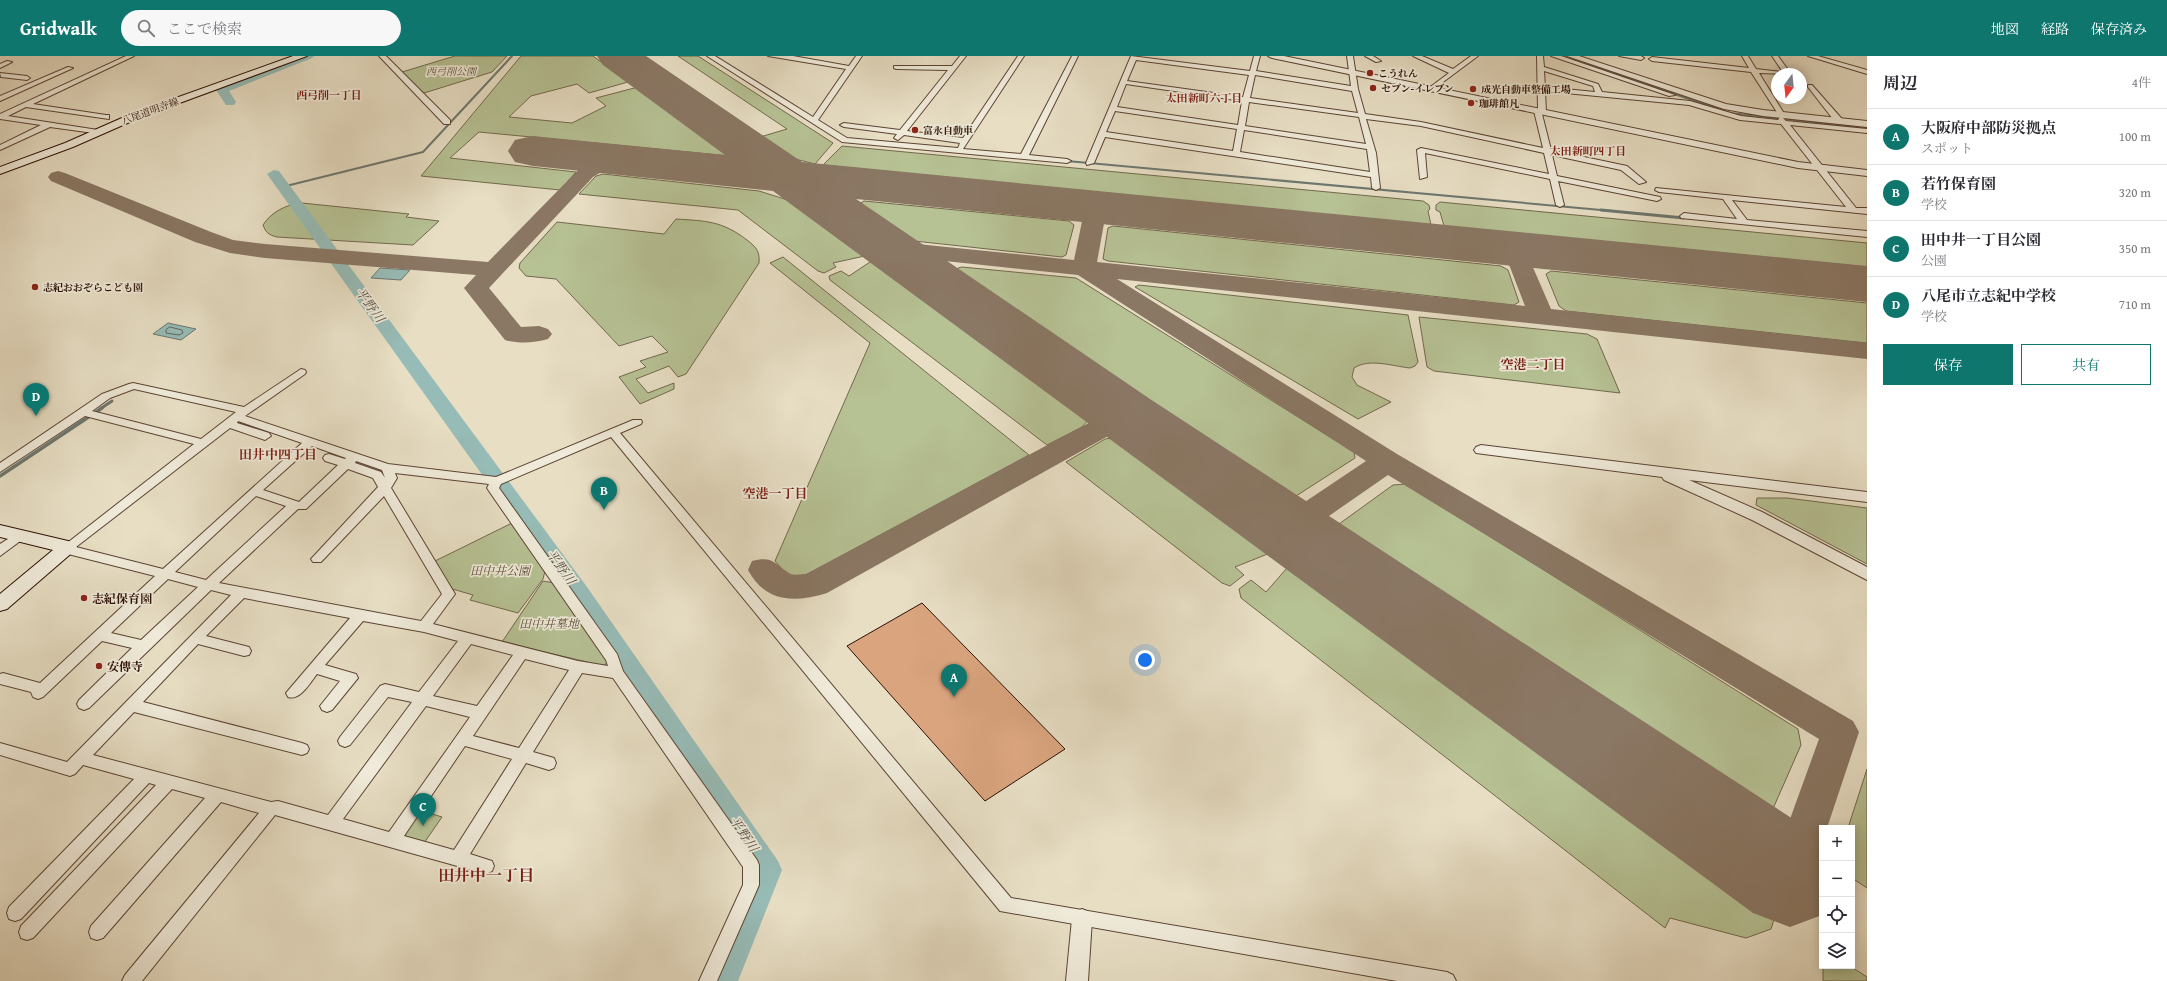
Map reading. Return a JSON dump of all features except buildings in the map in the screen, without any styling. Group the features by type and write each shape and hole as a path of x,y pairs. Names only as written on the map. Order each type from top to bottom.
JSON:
{"main road":[{"name":"八尾道明寺線","path":"0,171 69,145 143,113 302,56"},
{"path":"0,531 68,548"},
{"path":"0,604 68,548"}],"street":[{"path":"0,117 131,56"},
{"path":"382,56 407,84 447,122"},
{"path":"710,56 845,140 1068,161"},
{"path":"771,56 789,57 850,68"},
{"path":"814,120 858,56"},
{"path":"892,145 964,56"},
{"path":"959,151 1021,56"},
{"path":"1024,157 1075,56"},
{"path":"1236,155 1240,128 1257,56"},
{"path":"1272,56 1819,168 1867,173"},
{"path":"1350,56 1355,89 1370,147 1376,188"},
{"path":"1368,56 1378,61"},
{"path":"1416,56 1453,72"},
{"path":"1431,89 1475,56"},
{"path":"1540,56 1542,89 1540,112 1546,150 1560,205"},
{"path":"1554,56 1569,57 1712,106"},
{"path":"1622,56 1641,58"},
{"path":"1745,56 1781,118 1853,210"},
{"path":"1775,56 1783,68"},
{"path":"1811,56 1867,72"},
{"path":"1090,164 1133,57 1253,73 1355,89"},
{"path":"1840,65 1847,57"},
{"path":"1652,59 1771,72"},
{"path":"0,66 8,62"},
{"path":"896,67 953,68"},
{"path":"0,99 70,68"},
{"path":"1541,68 1596,85 1599,94"},
{"path":"0,90 30,77 1,80"},
{"path":"1123,82 1421,124 1624,168 1642,182"},
{"path":"1642,83 1690,103"},
{"path":"1810,86 1839,121"},
{"path":"1542,89 1690,103 1867,131"},
{"path":"24,105 106,117"},
{"path":"1112,108 1370,147"},
{"path":"0,117 98,132"},
{"path":"1800,120 1839,121 1867,124"},
{"path":"0,148 48,124"},
{"path":"844,125 966,141"},
{"path":"1103,134 1374,175"},
{"path":"1423,177 1421,150 1657,199"},
{"path":"1659,190 1867,211"},
{"path":"1726,197 1744,222"},
{"path":"1684,216 1867,234"},
{"path":"301,372 237,417 68,548 72,551 241,593 361,614 424,627 522,653 578,666 618,673"},
{"path":"0,468 106,396 133,386 237,417 272,434 350,461 388,468 497,481 637,422"},
{"path":"84,412 204,443"},
{"path":"613,432 1006,905 1447,981"},
{"path":"3,679 40,691 254,492 306,446"},
{"path":"1481,450 1721,478 1867,497"},
{"path":"350,461 377,475 449,594 424,627"},
{"path":"254,492 302,506 350,461"},
{"path":"318,560 391,478 388,468"},
{"path":"1653,470 1736,506 1867,574"},
{"path":"1721,478 1736,506"},
{"path":"497,481 493,488 612,658 618,673 751,865 751,885 708,981"},
{"path":"84,704 143,646 295,505"},
{"path":"0,551 20,536"},
{"path":"2,752 70,769 195,638 241,593"},
{"path":"293,693 361,614"},
{"path":"100,635 143,646"},
{"path":"195,638 244,651"},
{"path":"330,823 467,639"},
{"path":"392,840 522,653"},
{"path":"458,858 578,666"},
{"path":"314,668 350,678 327,706"},
{"path":"344,742 385,690 480,714"},
{"path":"130,705 302,749"},
{"path":"462,739 549,763"},
{"path":"80,758 271,809 278,808 486,866"},
{"path":"15,913 146,776"},
{"path":"27,932 169,782"},
{"path":"97,932 218,795"},
{"path":"131,981 271,809"},
{"path":"1077,981 1082,919"}],"green space":[{"name":"西弓削公園","path":"455,56 507,56 492,72 424,93 402,72"},
{"path":"521,56 593,56 628,82 589,93 577,84 531,96 509,117 572,123 606,106 596,98 638,87 730,156 479,132 450,158 576,172 560,190 421,176"},
{"path":"678,56 698,56 833,143 815,164 791,158 760,137 787,129"},
{"path":"842,146 1423,201 1429,205 1430,209 1428,211 1431,225 823,165"},
{"path":"603,174 759,191 791,201 869,255 833,263 836,267 824,273 818,271 738,210 579,194 596,176"},
{"path":"864,201 1069,221 1074,225 1066,255 1062,257 914,241 859,204"},
{"path":"1440,202 1867,243 1867,267 1444,226 1440,212 1436,210 1436,205"},
{"path":"302,203 409,214 406,217 439,221 413,245 277,237 267,232 263,225 270,216 285,207"},
{"path":"676,219 697,220 714,223 730,229 755,247 759,255 759,263 686,374 678,377 669,366 636,379 648,393 674,383 674,389 640,404 619,377 646,367 640,361 668,352 652,336 619,346 556,279 526,276 519,268 520,263 557,222 664,234"},
{"path":"1113,226 1501,266 1508,270 1519,302 1514,305 1108,261 1103,259 1108,228"},
{"path":"783,257 1029,455 806,575 800,576 788,574 775,561 870,343 770,263"},
{"path":"873,260 1082,408 1091,417 1082,427 1047,445 830,280 829,276 841,271 849,276"},
{"path":"962,267 1076,278 1354,452 1355,458 1296,496 1285,494 957,271 958,268"},
{"path":"1551,271 1867,303 1867,343 1566,311 1559,306 1546,274"},
{"path":"1139,285 1408,315 1418,362 1415,366 1410,368 1374,363 1360,365 1354,368 1352,377 1357,385 1391,402 1358,419 1135,287"},
{"path":"1419,317 1587,334 1597,339 1620,393 1434,371 1427,367"},
{"path":"1118,437 1125,440 1275,551 1235,567 1244,575 1230,586 1222,583 1066,462 1105,439"},
{"path":"1406,484 1798,729 1801,745 1768,820 1340,531 1339,524 1393,485"},
{"path":"1757,498 1787,498 1867,508 1867,564 1756,505"},
{"name":"田中井公園","path":"512,523 545,571 543,579 518,613 470,600 473,595 449,588 433,562"},
{"path":"1294,560 1766,904 1775,916 1771,929 1746,938 1670,918 1665,928 1241,598 1239,589 1251,580 1266,592"},
{"name":"田中井墓地","path":"543,581 555,583 608,661 604,666 502,642"},
{"path":"1867,769 1867,888 1855,880 1855,825 1849,825"},
{"path":"419,810 442,817 422,846 402,840 403,834"},
{"path":"1823,969 1855,969 1867,977 1867,981 1823,981"}],"water":[{"path":"380,268 410,270 401,280 371,278"},
{"path":"168,323 196,329 181,340 153,334"}],"waterway":[{"name":"平野川","path":"230,102 222,90 308,56"},
{"path":"282,187 423,152 512,56"},
{"path":"1563,56 1730,113 1867,128"},
{"path":"773,92 798,108"},
{"path":"1067,161 1612,211"},
{"name":"平野川","path":"274,174 579,593 768,870 723,981"},
{"path":"1601,210 1684,218"},
{"path":"100,409 112,401"},
{"path":"0,476 102,408"}],"taxiway":[{"path":"539,334 514,335 476,288 586,173 600,164 622,160"},
{"path":"58,177 203,237 230,246 265,251 494,269"},
{"path":"1084,268 1096,207"},
{"path":"888,248 1084,268"},
{"path":"1514,249 1541,315"},
{"path":"1084,268 1541,315"},
{"path":"1084,268 1387,461"},
{"path":"1541,315 1867,351"},
{"path":"764,570 781,585 786,587 792,588 815,584 1125,415"},
{"path":"1289,528 1387,461"},
{"path":"1387,461 1840,732 1790,877"}],"runway":[{"path":"618,56 788,176"},
{"path":"533,151 788,176"},
{"path":"788,176 1867,284"},
{"path":"788,176 1125,415 1790,877"}],"place":[{"name":"こうれん","path":"1370,73"},
{"name":"セブン-イレブン","path":"1373,88"},
{"name":"成光自動車整備工場","path":"1473,89"},
{"name":"珈琲館凡","path":"1471,103"},
{"name":"富永自動車","path":"915,130"},
{"name":"志紀おおぞらこども園","path":"35,287"},
{"name":"八尾市立志紀中学校","path":"36,416"},
{"name":"若竹保育園","path":"604,510"},
{"name":"志紀保育園","path":"84,598"},
{"name":"安傳寺","path":"99,666"},
{"name":"大阪府中部防災拠点","path":"954,697"},
{"name":"田中井一丁目公園","path":"423,826"}],"district":[{"name":"西弓削一丁目","path":"329,95"},
{"name":"太田新町六丁目","path":"1204,98"},
{"name":"太田新町四丁目","path":"1588,151"},
{"name":"空港二丁目","path":"1533,364"},
{"name":"田井中四丁目","path":"278,454"},
{"name":"空港一丁目","path":"775,493"},
{"name":"田井中一丁目","path":"486,875"}]}
